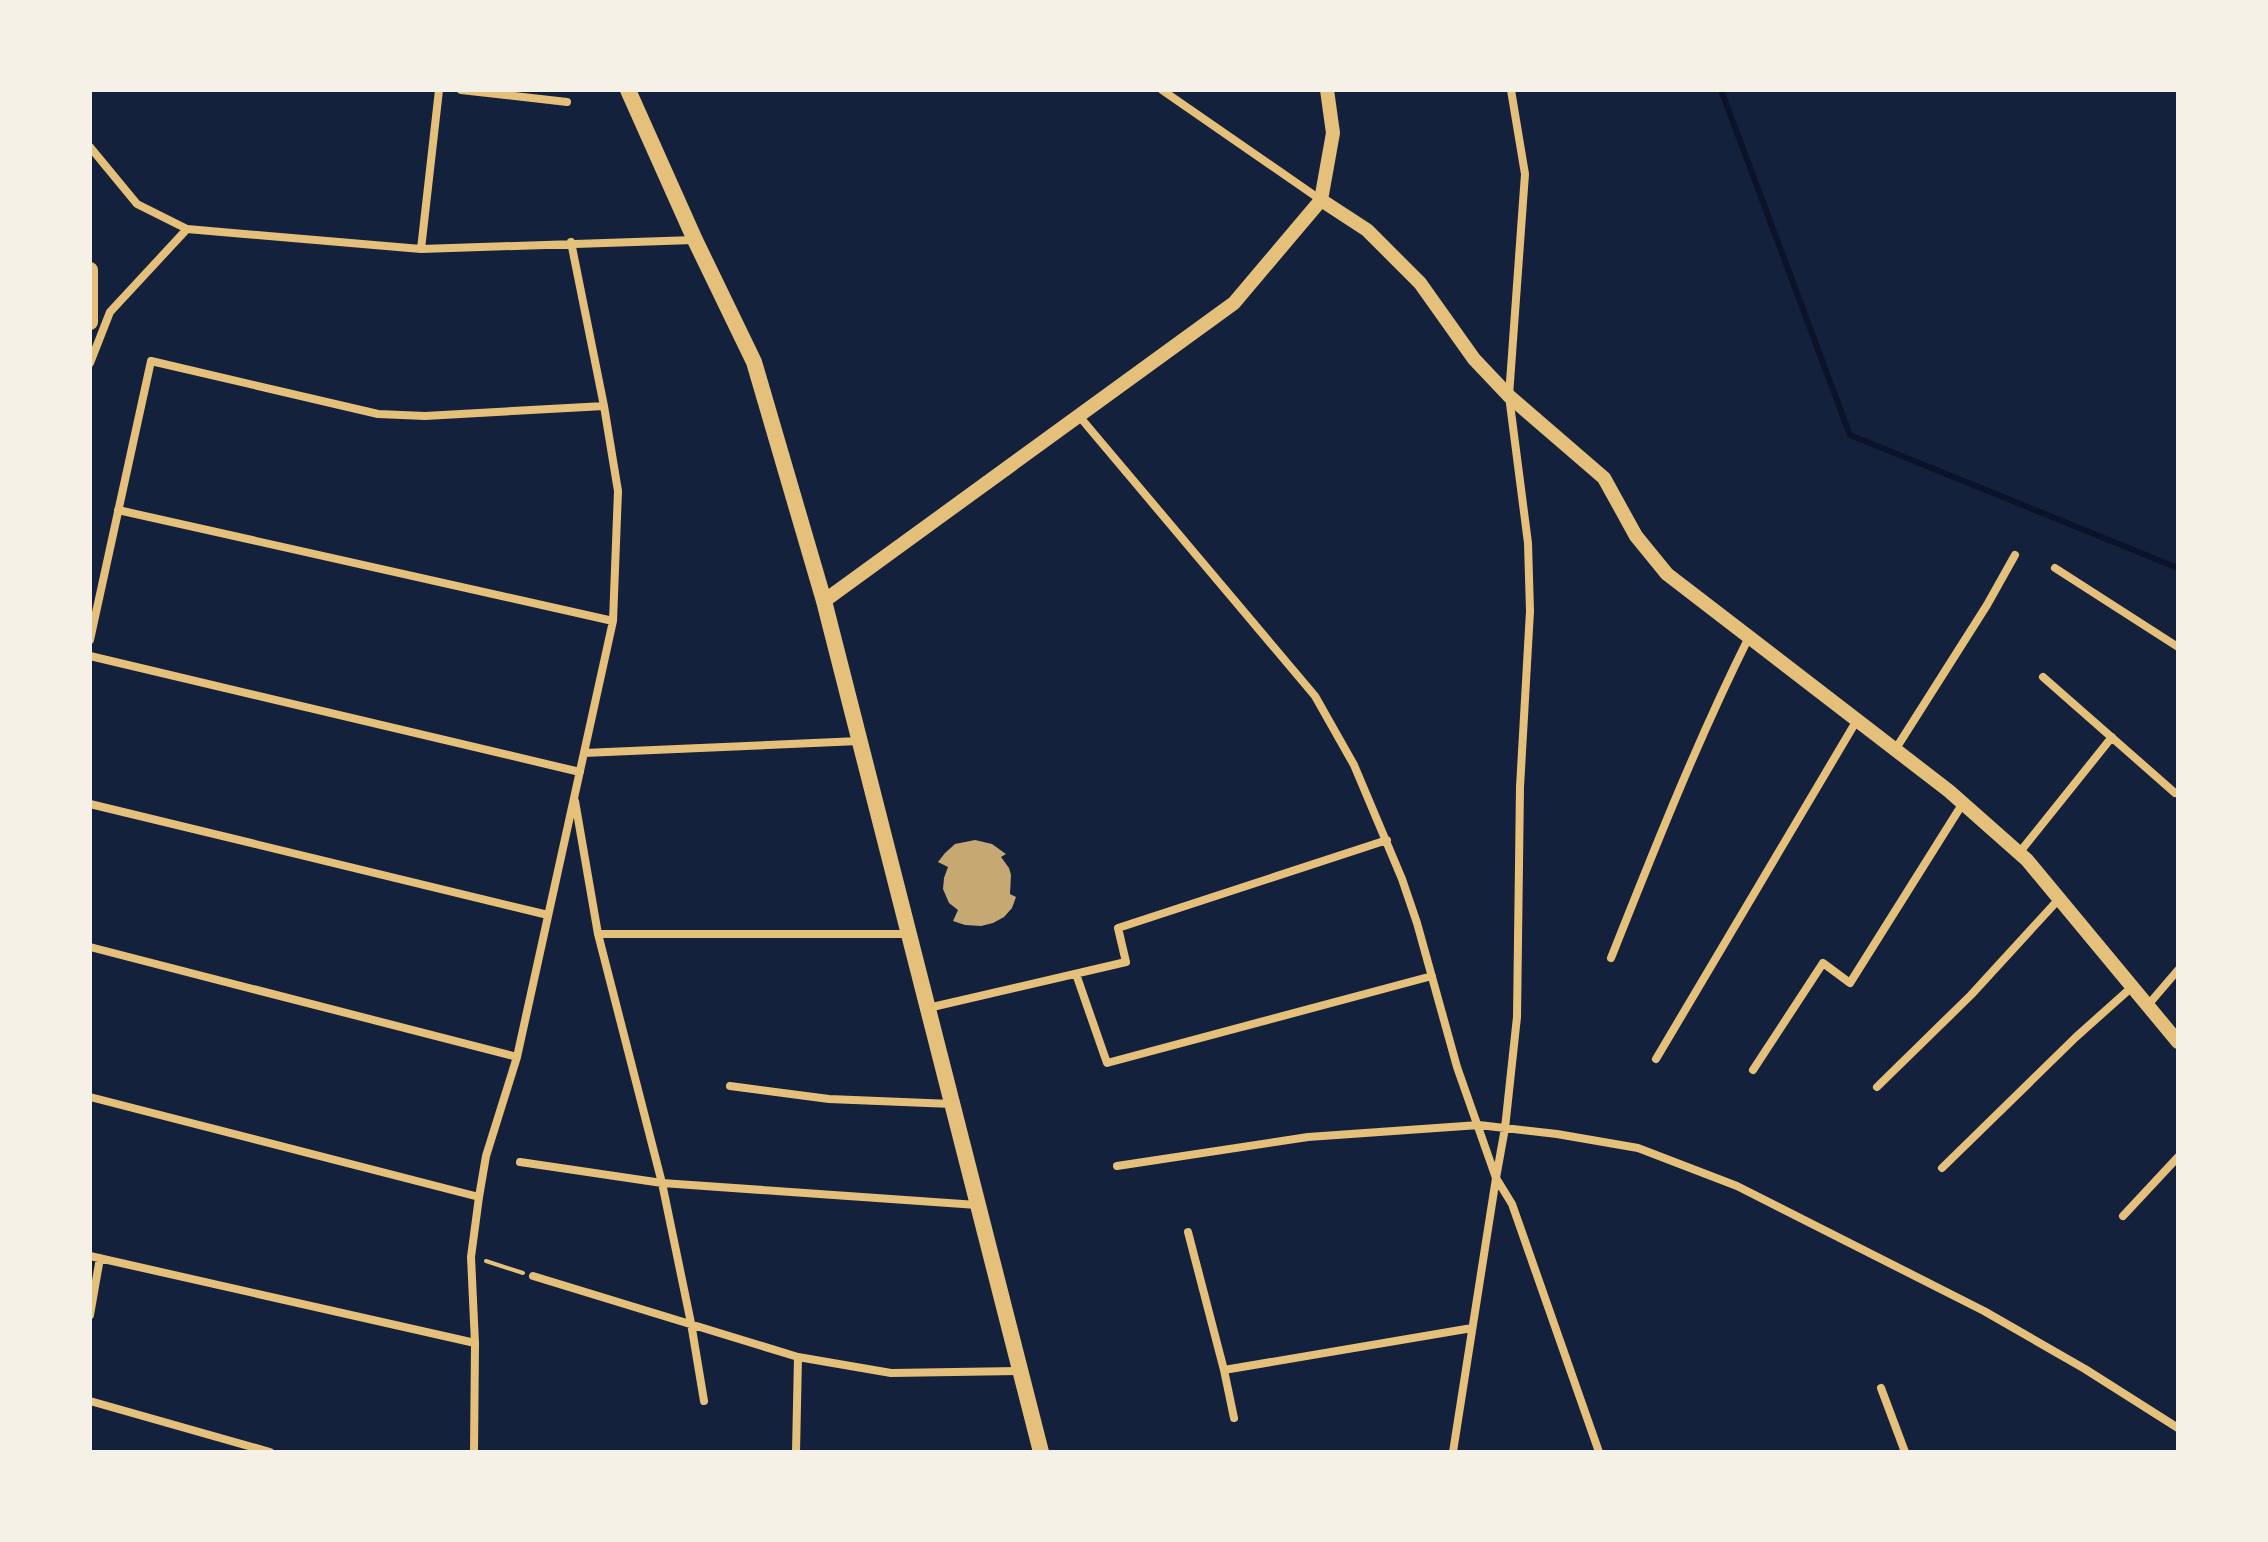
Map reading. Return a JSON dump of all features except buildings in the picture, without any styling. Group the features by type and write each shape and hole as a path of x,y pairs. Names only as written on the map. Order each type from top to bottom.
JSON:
{"main road":[{"path":"628,90 754,362 824,601 1041,1452"},
{"path":"90,270 90,322"}],"street":[{"path":"421,249 439,90"},
{"path":"461,90 567,102"},
{"path":"1162,90 1367,230 1420,283 1474,359 1509,396 1604,478 1636,536 1667,574 1963,803 2019,853 2178,1042"},
{"path":"824,601 1234,303 1321,200 1333,133 1327,90"},
{"path":"1453,1452 1505,1128 1517,1017 1520,787 1530,611 1528,543 1509,396 1525,174 1511,90"},
{"path":"90,147 137,204 187,229 421,249 695,240"},
{"path":"90,363 110,312 187,229"},
{"path":"474,1452 475,1343 471,1257 479,1197 486,1156 517,1057 613,621 618,491 571,242"},
{"path":"90,640 151,361 378,414 425,416 604,406"},
{"path":"1079,416 1315,696 1354,765 1402,879 1457,1067 1496,1178 1512,1204 1599,1452"},
{"path":"118,510 613,621"},
{"path":"1895,750 2015,555"},
{"path":"2055,568 2178,647"},
{"path":"1611,958 1711,711 1749,637"},
{"path":"90,656 580,772"},
{"path":"2043,677 2175,793"},
{"path":"1656,1059 1857,720"},
{"path":"2019,853 2112,737"},
{"path":"584,753 859,741"},
{"path":"575,796 598,934 662,1183 704,1401"},
{"path":"1753,1070 1823,963 1850,983 1963,803"},
{"path":"90,804 548,915"},
{"path":"928,1008 1126,962 1118,928 1387,840"},
{"path":"1877,1087 1971,995 2059,899"},
{"path":"598,934 909,934"},
{"path":"90,947 517,1057"},
{"path":"2148,1005 2178,970"},
{"path":"1076,974 1107,1063 1432,976"},
{"path":"1942,1168 2076,1037 2132,987"},
{"path":"730,1086 829,1099 952,1104"},
{"path":"90,1097 479,1197"},
{"path":"1117,1166 1308,1137 1479,1125 1638,1148 1737,1186 1984,1311 2085,1369 2178,1428"},
{"path":"2123,1216 2178,1157"},
{"path":"520,1162 662,1183 978,1205"},
{"path":"1188,1232 1234,1418"},
{"path":"90,1256 475,1343"},
{"path":"90,1315 100,1258"},
{"path":"533,1276 798,1357 891,1373 1021,1371"},
{"path":"1224,1370 1472,1328"},
{"path":"796,1452 798,1357"},
{"path":"1881,1388 1905,1452"},
{"path":"90,1401 270,1452"}],"path":[{"path":"471,1257 533,1276"}],"waterway":[{"path":"1721,90 1850,435 2178,568"}]}
